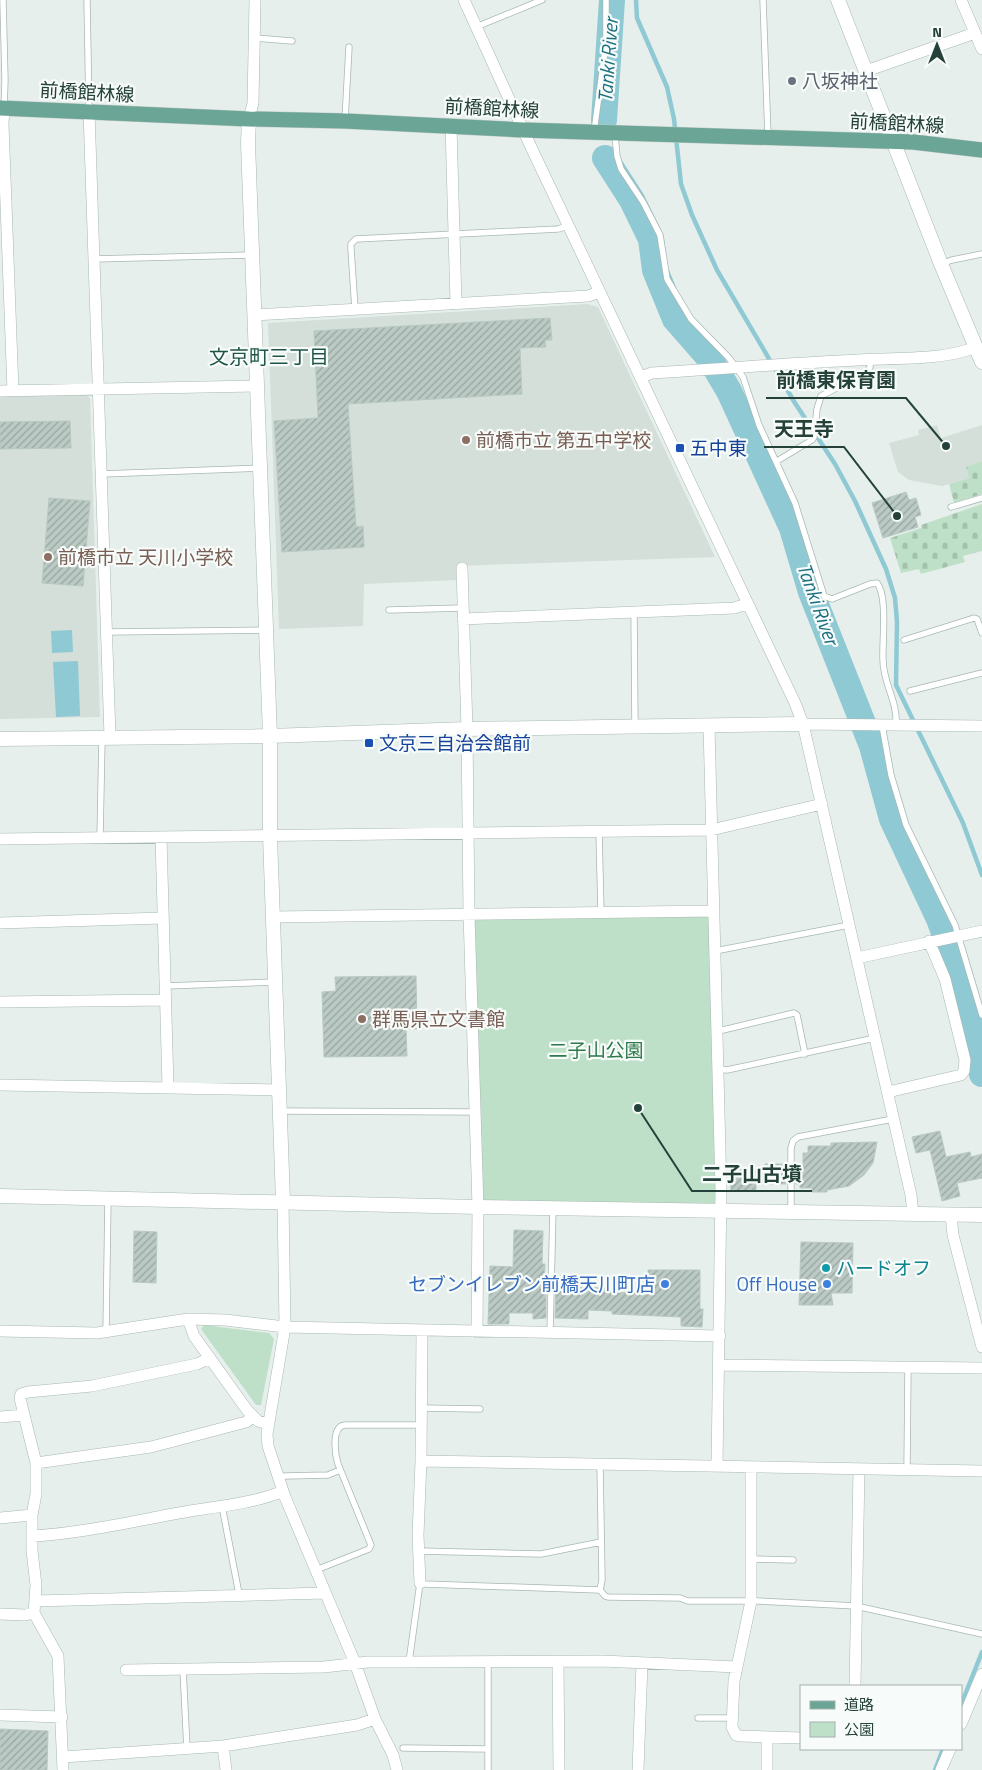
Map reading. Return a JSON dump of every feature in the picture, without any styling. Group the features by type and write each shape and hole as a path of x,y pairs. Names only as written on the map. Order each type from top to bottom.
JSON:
{"main road":[{"name":"前橋館林線","path":"2,108 524,130 913,142 982,150"}],"street":[{"path":"256,0 252,103 248,143 270,736 270,836 286,1327 266,1434 268,1446 283,1491 315,1571 356,1663 375,1719 393,1755 397,1770"},
{"path":"464,0 568,226 641,377 746,604 795,703 803,724 888,1092 911,1195 913,1214"},
{"path":"838,0 941,264 982,362"},
{"path":"961,0 982,49"},
{"path":"866,71 975,33"},
{"path":"2,108 13,391"},
{"path":"89,112 107,632 106,737"},
{"path":"451,126 456,304"},
{"path":"254,315 588,296 600,292"},
{"path":"641,377 652,373 944,355 968,351 976,347"},
{"path":"0,391 258,386"},
{"path":"462,568 467,729 469,914 478,1207 477,1332"},
{"path":"463,614 634,612 734,608 746,604"},
{"path":"0,738 270,736 467,729 803,724 982,726"},
{"path":"709,726 722,1211 717,1466"},
{"path":"0,839 711,830 822,804"},
{"path":"161,838 168,1087"},
{"path":"274,917 714,911"},
{"path":"0,923 163,918"},
{"path":"857,958 928,941 982,931"},
{"path":"888,1092 961,1075 964,1071 965,1060 944,979 928,941"},
{"path":"0,1002 165,1000"},
{"path":"0,1085 278,1090"},
{"path":"0,1196 478,1207 982,1215"},
{"path":"951,1215 953,1236 982,1346"},
{"path":"0,1331 106,1332 188,1319 225,1320 286,1327 720,1336"},
{"path":"188,1319 194,1336 252,1417 268,1424"},
{"path":"420,1583 422,1330"},
{"path":"63,1770 58,1656 34,1614 36,1601 32,1515 36,1494 36,1463 20,1398 21,1394 24,1392 92,1386 197,1364 210,1358"},
{"path":"719,1365 982,1368"},
{"path":"0,1417 24,1415"},
{"path":"36,1463 151,1447 246,1422 252,1417"},
{"path":"421,1460 982,1471"},
{"path":"752,1467 751,1601 734,1681 733,1732 736,1735 800,1738"},
{"path":"855,1685 858,1469"},
{"path":"32,1536 70,1532 222,1506 274,1495 283,1491"},
{"path":"0,1518 32,1515"},
{"path":"36,1601 325,1593"},
{"path":"0,1614 34,1614"},
{"path":"126,1670 324,1667 356,1663 602,1661 737,1667"},
{"path":"558,1662 559,1770"},
{"path":"638,1770 642,1663"},
{"path":"962,1718 982,1674"},
{"path":"0,1715 62,1717"},
{"path":"63,1757 187,1750 223,1746 357,1725 375,1719"},
{"path":"767,1770 768,1737"},
{"path":"223,1746 226,1770"},
{"path":"941,1770 950,1750"}],"lane":[{"path":"2,108 5,80 3,0"},
{"path":"88,0 89,112"},
{"path":"476,27 542,0"},
{"path":"594,132 606,43 606,0"},
{"path":"763,0 768,138"},
{"path":"254,38 292,41"},
{"path":"345,121 349,47"},
{"path":"615,132 617,156 621,169 643,202 660,235 667,280 691,320 737,368 743,377 759,425 795,503 824,596 832,600 870,584 877,583 879,586 883,601 883,670 897,714 896,725"},
{"path":"355,309 351,249 353,241 361,238 558,229 568,226"},
{"path":"941,264 982,254"},
{"path":"93,259 252,255"},
{"path":"776,461 812,440 818,404 822,396 866,373 870,367 870,359"},
{"path":"102,474 260,468"},
{"path":"951,508 982,498"},
{"path":"389,610 463,614"},
{"path":"634,612 635,727"},
{"path":"904,640 974,618 977,619 982,633"},
{"path":"107,632 266,630"},
{"path":"910,691 982,674"},
{"path":"882,724 891,775 906,824 943,899 958,935 982,1014"},
{"path":"100,838 106,737"},
{"path":"599,831 601,913"},
{"path":"715,951 849,925"},
{"path":"165,986 276,982"},
{"path":"717,1030 794,1013 797,1014 804,1054"},
{"path":"718,1069 727,1070 875,1038"},
{"path":"279,1111 476,1112"},
{"path":"790,1212 791,1148 793,1141 798,1137 893,1119"},
{"path":"106,1332 108,1198"},
{"path":"550,1333 554,1208"},
{"path":"907,1470 908,1367"},
{"path":"421,1408 480,1409"},
{"path":"315,1571 369,1549 371,1545 336,1457 336,1433 338,1428 341,1425 421,1425"},
{"path":"600,1463 602,1580 600,1590 604,1596 680,1598 688,1602 751,1601 856,1606 982,1634"},
{"path":"278,1478 285,1476 328,1475 340,1470"},
{"path":"222,1506 239,1594"},
{"path":"419,1551 541,1554 601,1542"},
{"path":"751,1559 793,1560"},
{"path":"409,1662 420,1583 600,1590"},
{"path":"488,1662 488,1770"},
{"path":"183,1669 187,1750"},
{"path":"698,1718 732,1718"},
{"path":"403,1748 488,1748"}],"shaded area":[{"name":"前橋市立 第五中学校","path":"587,304 598,307 715,557 456,566 456,580 364,584 363,626 279,629 268,323"},
{"name":"前橋市立 天川小学校","path":"83,393 90,398 100,717 0,719 0,394"},
{"path":"937,425 941,438 982,425 982,461 966,467 969,478 942,486 909,480 898,472 889,443 919,435 918,430"}],"green space":[{"path":"982,461 982,494 954,503 949,484 969,478 966,467"},
{"path":"982,504 982,551 963,556 965,562 921,574 919,569 901,573 890,538"},
{"name":"二子山公園","path":"714,911 721,1211 478,1207 469,914"},
{"path":"204,1325 269,1333 274,1339 261,1405 256,1405 201,1329"}],"water":[{"path":"72,630 73,652 52,653 51,631"},
{"path":"78,661 80,716 56,717 53,662"}],"building":[{"path":"550,318 552,340 545,340 546,347 520,348 522,394 348,404 356,527 363,526 364,547 282,552 274,421 318,418 314,331"},
{"path":"70,421 71,448 0,449 0,422"},
{"path":"906,492 909,500 916,498 921,515 915,517 918,527 883,538 872,503"},
{"path":"49,498 90,501 83,586 42,583"},
{"path":"416,976 417,1029 406,1029 407,1056 324,1057 322,992 336,991 335,977"},
{"path":"940,1131 946,1157 970,1152 971,1157 982,1154 982,1178 957,1183 960,1196 942,1201 930,1150 916,1153 912,1137"},
{"path":"877,1142 873,1163 864,1175 849,1186 827,1190 827,1192 812,1192 812,1188 800,1188 800,1184 796,1184 796,1164 803,1164 803,1153 808,1153 808,1146 831,1146 831,1143"},
{"path":"765,1164 786,1164 786,1184 756,1184 756,1191 731,1191 730,1170 765,1169"},
{"path":"514,1230 543,1231 542,1264 545,1264 546,1318 533,1319 533,1313 509,1313 509,1324 488,1324 490,1266 513,1267"},
{"path":"134,1231 157,1232 156,1283 133,1282"},
{"name":"ハードオフ","path":"801,1242 853,1243 852,1293 831,1293 833,1305 799,1305"},
{"path":"648,1270 700,1270 700,1309 703,1309 702,1327 681,1326 681,1317 612,1314 612,1311 588,1310 588,1319 555,1318 556,1287 607,1288 607,1292 648,1293"},
{"path":"0,1729 48,1731 47,1770 0,1770"}],"waterway":[{"name":"Tanki River","path":"604,120 612,0"},
{"path":"636,0 637,18 667,87 674,119 681,184 692,215 717,270 795,403 835,464 855,501 886,569 895,598 897,622 896,685 963,823 982,875"},
{"name":"Tanki River","path":"605,158 632,200 651,239 655,270 675,319 710,359 729,391 792,528 811,592 872,746 892,819 939,919 953,957 982,1074"},
{"path":"962,1702 982,1652"},
{"path":"935,1770 943,1750"}],"place":[{"name":"八坂神社","path":"792,81"},
{"name":"前橋市立 第五中学校","path":"466,440"},
{"name":"前橋東保育園","path":"946,446"},
{"name":"五中東","path":"680,448"},
{"name":"天王寺","path":"897,516"},
{"name":"前橋市立 天川小学校","path":"48,557"},
{"name":"文京三自治会館前","path":"369,743"},
{"name":"群馬県立文書館","path":"362,1019"},
{"name":"二子山古墳","path":"638,1108"},
{"name":"ハードオフ","path":"826,1268"},
{"name":"セブンイレブン前橋天川町店","path":"665,1284"},
{"name":"Off House","path":"827,1284"}],"district":[{"name":"文京町三丁目","path":"269,357"}]}
